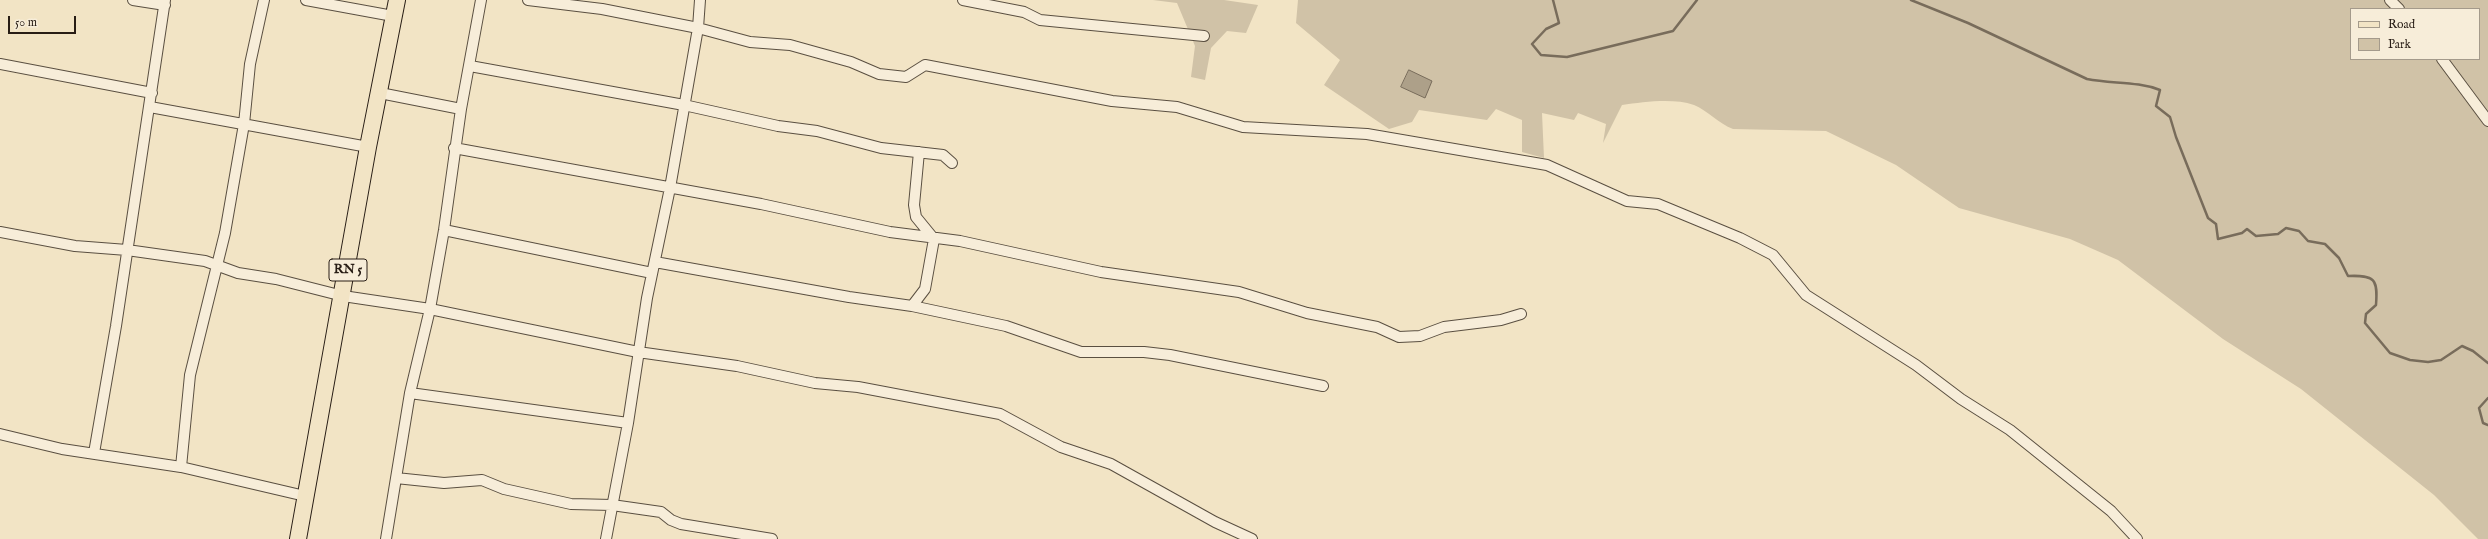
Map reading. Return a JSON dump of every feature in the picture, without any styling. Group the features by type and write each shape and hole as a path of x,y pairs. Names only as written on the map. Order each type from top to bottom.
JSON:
{"main road":[{"name":"RN 5","path":"298,539 343,296 368,147 380,93 397,0"}],"street":[{"path":"94,453 150,107 165,2 133,0"},
{"path":"181,467 190,375 225,233 244,124 250,64 264,0"},
{"path":"306,0 393,16"},
{"path":"386,539 410,393 430,309 444,230 454,148 481,0"},
{"path":"528,0 602,9 698,28 750,42 790,45 851,62 879,74 906,77 925,65 1112,101 1177,107 1243,127 1367,134 1553,166 1627,201 1653,203 1740,238 1773,255 1806,295 1916,365 1961,399 2010,430 2111,512 2137,539"},
{"path":"606,539 628,423 638,352 652,273 670,188 698,28 700,0"},
{"path":"963,0 1024,12 1040,20 1204,36"},
{"path":"2390,0 2398,8"},
{"path":"2443,60 2488,121"},
{"path":"0,64 152,93"},
{"path":"470,66 684,105 778,126 817,131 881,148 946,155 952,163"},
{"path":"380,93 461,109"},
{"path":"150,107 368,147"},
{"path":"454,148 761,204 890,232 934,239 960,241 1101,272 1239,292 1307,313 1377,327 1399,337 1420,336 1444,327 1501,320 1521,314"},
{"path":"912,306 925,289 934,239 916,217 914,204 919,152"},
{"path":"444,230 652,273"},
{"path":"0,232 75,246 127,250 205,261 240,274 276,279 343,296 430,309 638,352 737,366 815,383 858,387 1000,414 1061,448 1111,464 1215,522 1252,539"},
{"path":"655,262 849,297 912,306 1006,326 1081,352 1144,352 1170,355 1323,386"},
{"path":"410,393 628,423"},
{"path":"0,434 33,443 181,467 305,496"},
{"path":"396,478 444,483 482,480 504,489 571,504 612,505 661,512 671,520 681,524 772,539"}],"green space":[{"path":"1153,0 1224,0 1258,5 1246,33 1227,31 1211,48 1205,80 1191,77 1195,46 1177,3"},
{"path":"1298,0 2488,0 2488,539 2478,539 2434,495 2301,389 2223,339 2118,260 2070,239 1959,208 1896,165 1826,131 1733,129 1694,105 1668,101 1649,102 1622,105 1603,143 1606,124 1578,113 1574,120 1542,113 1544,158 1522,152 1522,120 1496,109 1487,120 1419,110 1412,122 1389,129 1324,85 1340,60 1296,23"}],"shaded area":[{"path":"1409,70 1432,81 1425,98 1401,87"}],"waterway":[{"path":"1553,0 1559,23 1546,29 1532,44 1541,55 1567,57 1673,31 1697,0"},
{"path":"1911,0 1968,23 2087,79 2142,85 2160,90 2156,106 2170,117 2176,137 2208,218 2216,224 2218,239 2242,233 2247,229 2256,236 2278,234 2286,228 2299,231 2308,241 2325,244 2339,258 2348,276 2364,276 2373,280 2376,289 2376,305 2366,314 2365,323 2390,353 2410,360 2428,362 2441,360 2462,346 2473,351 2488,363"},
{"path":"2488,398 2479,408 2483,423 2488,425"}]}
